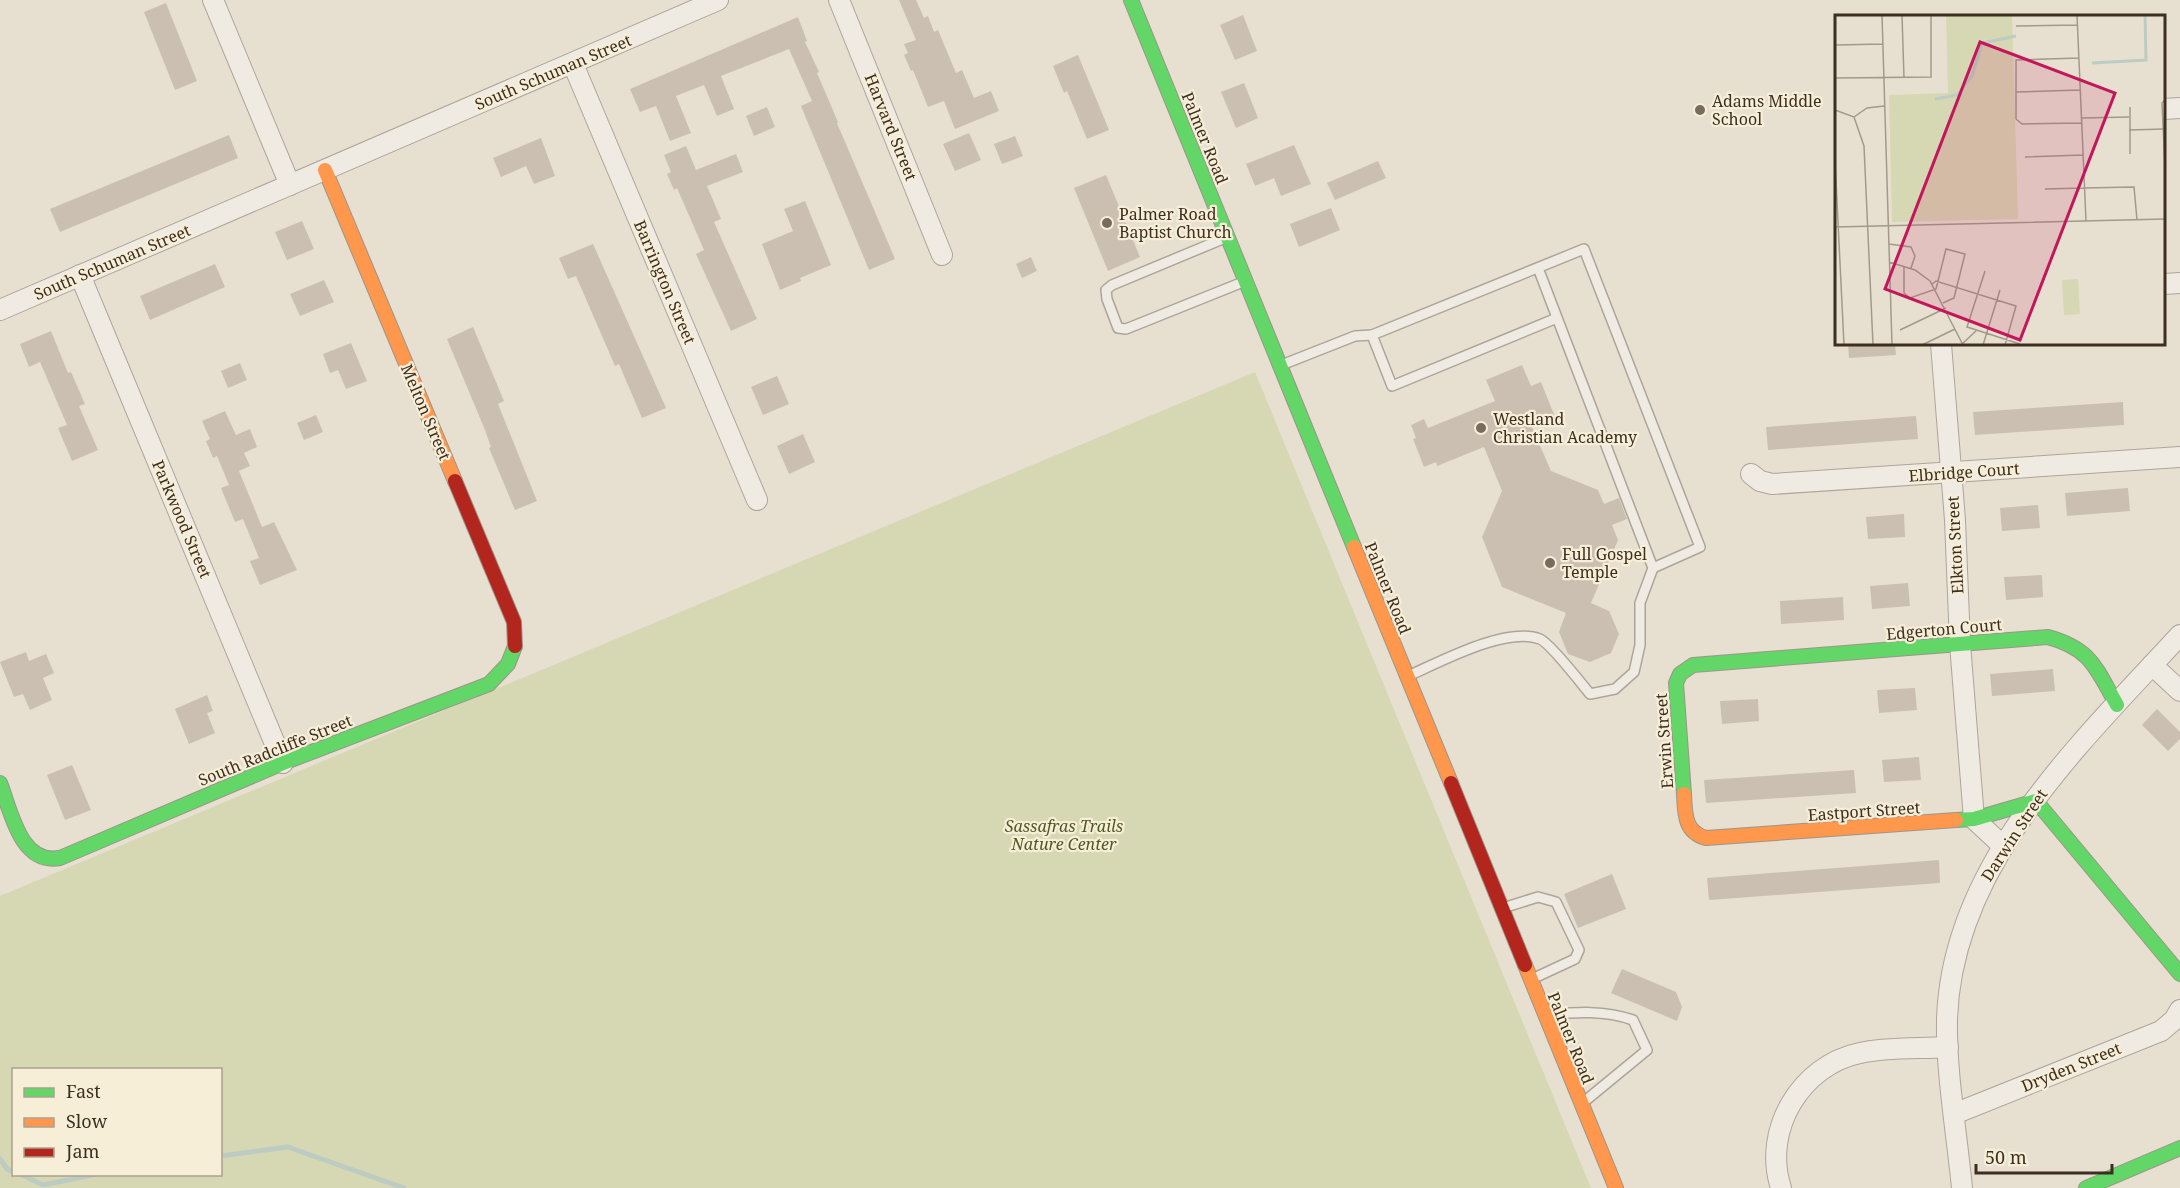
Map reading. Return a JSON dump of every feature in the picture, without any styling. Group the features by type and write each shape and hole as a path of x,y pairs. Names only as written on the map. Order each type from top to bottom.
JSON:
{"street":[{"path":"213,0 290,185"},
{"name":"South Schuman Street","path":"0,310 718,0"},
{"name":"Harvard Street","path":"839,0 942,255"},
{"name":"Palmer Road","path":"1131,0 1616,1188"},
{"name":"Barrington Street","path":"573,64 757,500"},
{"path":"2165,109 2180,108"},
{"name":"Melton Street","path":"325,170 514,622 517,633 514,656"},
{"name":"Parkwood Street","path":"80,275 283,763"},
{"path":"2165,284 2180,283"},
{"name":"Elkton Street","path":"1941,345 1955,520 1960,644 1974,819"},
{"name":"Elbridge Court","path":"1751,474 1761,481 1772,484 2180,457"},
{"name":"Darwin Street","path":"1962,1188 1948,1047 1949,995 1958,945 1977,893 2003,846 2063,764 2180,635"},
{"name":"Edgerton Court","path":"1741,661 2048,637 2068,643 2089,658 2117,705"},
{"name":"South Radcliffe Street","path":"0,783 25,843 39,857 53,860 283,763 489,684 501,675 514,656"},
{"name":"Erwin Street","path":"1693,833 1686,821 1676,683 1680,674 1693,665 1741,661"},
{"path":"2152,665 2180,691"},
{"path":"2036,801 2180,974"},
{"name":"Eastport Street","path":"1693,833 1698,837 1706,838 1974,819 2036,801"},
{"path":"1974,819 2003,846"},
{"name":"Dryden Street","path":"1954,1114 2161,1031 2174,1020 2180,1010"},
{"path":"1781,1188 1776,1160 1780,1129 1787,1111 1809,1080 1825,1067 1842,1058 1861,1053 1948,1047"},
{"path":"2086,1188 2180,1148"}],"lane":[{"path":"1227,237 1112,285 1106,290 1118,328 1126,329 1245,281"},
{"path":"1279,365 1354,336 1372,335 1584,249 1700,547 1653,568"},
{"path":"1406,677 1468,649 1497,639 1527,637 1542,640 1590,694 1615,688 1634,672 1640,645 1640,603 1653,568 1538,268"},
{"path":"1372,335 1392,386 1557,318"},
{"path":"1501,909 1538,897 1556,902 1579,950 1575,959 1530,980"},
{"path":"1544,1015 1583,1012 1614,1014 1633,1020 1647,1050 1581,1104"}],"green space":[{"name":"Sassafras Trails Nature Center","path":"1255,372 1591,1188 0,1188 0,896"}],"building":[{"path":"899,0 916,0 924,18 928,16 934,32 938,30 956,73 962,70 974,98 991,91 999,111 955,129 944,101 928,107 913,70 911,71 904,55 908,53 904,44 916,40"},
{"path":"166,3 197,81 175,90 144,12"},
{"path":"1243,15 1257,51 1235,60 1220,25"},
{"path":"798,17 807,41 805,42 819,72 817,73 837,123 895,259 869,270 801,106 812,101 789,49 721,76 734,109 717,116 704,85 676,96 691,133 670,141 656,106 640,112 630,89"},
{"path":"1078,55 1109,130 1087,139 1067,91 1064,93 1053,66"},
{"path":"1244,83 1258,118 1236,128 1221,92"},
{"path":"767,107 775,127 754,136 746,116"},
{"path":"969,133 981,160 955,171 943,144"},
{"path":"229,135 238,158 60,232 50,209"},
{"path":"1015,136 1023,156 1002,164 994,144"},
{"path":"541,138 555,176 534,184 526,166 501,177 493,158"},
{"path":"1294,145 1311,184 1281,196 1274,178 1255,186 1246,164"},
{"path":"686,146 696,170 736,154 743,172 707,186 721,219 714,222 757,319 731,331 696,254 704,250 677,188 674,190 667,174 671,172 664,155"},
{"path":"1378,161 1386,178 1335,200 1327,183"},
{"name":"Palmer Road Baptist Church","path":"1106,175 1140,257 1108,271 1074,188"},
{"path":"805,201 831,265 800,278 801,281 780,290 762,244 793,231 784,209"},
{"path":"1331,208 1340,230 1299,247 1290,224"},
{"path":"302,221 314,249 287,260 275,232"},
{"path":"593,244 666,408 642,418 619,364 615,366 576,276 568,279 559,258"},
{"path":"1031,257 1037,271 1022,278 1016,264"},
{"path":"215,264 225,287 150,320 140,296"},
{"path":"324,280 334,302 300,316 290,294"},
{"path":"473,327 504,401 498,404 537,501 515,510 447,339"},
{"path":"51,331 68,373 71,372 85,404 79,406 98,450 72,461 58,428 67,425 40,362 29,367 20,344"},
{"path":"351,343 367,381 346,389 338,370 330,373 323,354"},
{"path":"1848,345 1895,345 1896,355 1849,358"},
{"path":"240,363 247,380 228,388 221,371"},
{"name":"Full Gospel Temple","path":"1522,365 1531,386 1541,382 1555,417 1532,427 1551,471 1598,490 1604,504 1619,498 1627,519 1612,525 1618,540 1591,603 1609,611 1619,634 1611,653 1590,662 1568,654 1559,632 1566,613 1502,587 1482,537 1502,491 1484,447 1437,466 1436,462 1424,467 1413,439 1416,438 1411,425 1424,419 1428,428 1495,401 1486,380"},
{"path":"777,376 789,404 763,415 751,387"},
{"path":"2123,402 2124,425 1975,435 1973,412"},
{"path":"225,411 236,435 250,429 257,447 244,453 250,466 239,471 262,527 274,522 297,570 260,585 250,561 259,558 243,519 235,522 221,488 229,485 217,456 213,458 206,441 210,439 202,421"},
{"path":"316,415 323,432 304,440 297,423"},
{"path":"1916,416 1918,439 1768,450 1766,427"},
{"path":"803,434 815,462 789,474 777,446"},
{"path":"2128,488 2130,511 2067,516 2065,493"},
{"path":"2038,505 2040,528 2002,531 2000,508"},
{"path":"1904,514 1905,537 1868,539 1866,517"},
{"path":"2042,575 2043,597 2006,600 2004,577"},
{"path":"1908,583 1910,606 1872,609 1870,586"},
{"path":"1843,597 1844,620 1781,624 1780,601"},
{"path":"26,652 29,661 46,654 54,673 43,678 52,700 30,710 23,694 14,697 0,662"},
{"path":"2053,669 2055,691 1992,696 1990,674"},
{"path":"1915,688 1917,710 1879,713 1877,690"},
{"path":"207,695 213,711 207,713 215,733 189,744 175,709"},
{"path":"1758,699 1759,721 1722,724 1720,701"},
{"path":"2157,709 2180,732 2180,739 2168,751 2142,725"},
{"path":"1919,757 1921,780 1884,782 1882,760"},
{"path":"72,765 91,810 65,820 47,775"},
{"path":"1854,770 1856,793 1706,803 1704,780"},
{"path":"1939,860 1940,883 1709,900 1707,878"},
{"path":"1612,874 1626,909 1578,928 1564,894"},
{"path":"1622,969 1676,992 1682,1007 1677,1021 1611,993"}],"waterway":[{"path":"222,1156 288,1147 404,1188"},
{"path":"0,1159 7,1169 12,1171"},
{"path":"24,1176 43,1185 87,1176"}],"traffic: fast":[{"path":"1131,0 1354,547"},
{"path":"1684,794 1676,683 1680,674 1693,665 2048,637 2063,642 2084,654 2098,671 2117,705"},
{"path":"0,783 13,821 26,845 35,853 46,858 60,858 283,763 489,684 508,664 515,646"},
{"path":"1956,820 1974,819 2036,801 2180,974"},
{"path":"2086,1188 2180,1148"}],"traffic: slow":[{"path":"325,170 455,481"},
{"path":"1354,547 1451,783"},
{"path":"1684,794 1687,821 1693,831 1706,838 1956,820"},
{"path":"1525,965 1616,1188"}],"traffic: jam":[{"path":"455,481 514,622 515,646"},
{"path":"1451,783 1525,965"}],"place":[{"name":"Adams Middle School","path":"1700,110"},
{"name":"Palmer Road Baptist Church","path":"1107,223"},
{"name":"Westland Christian Academy","path":"1481,428"},
{"name":"Full Gospel Temple","path":"1550,563"}]}
